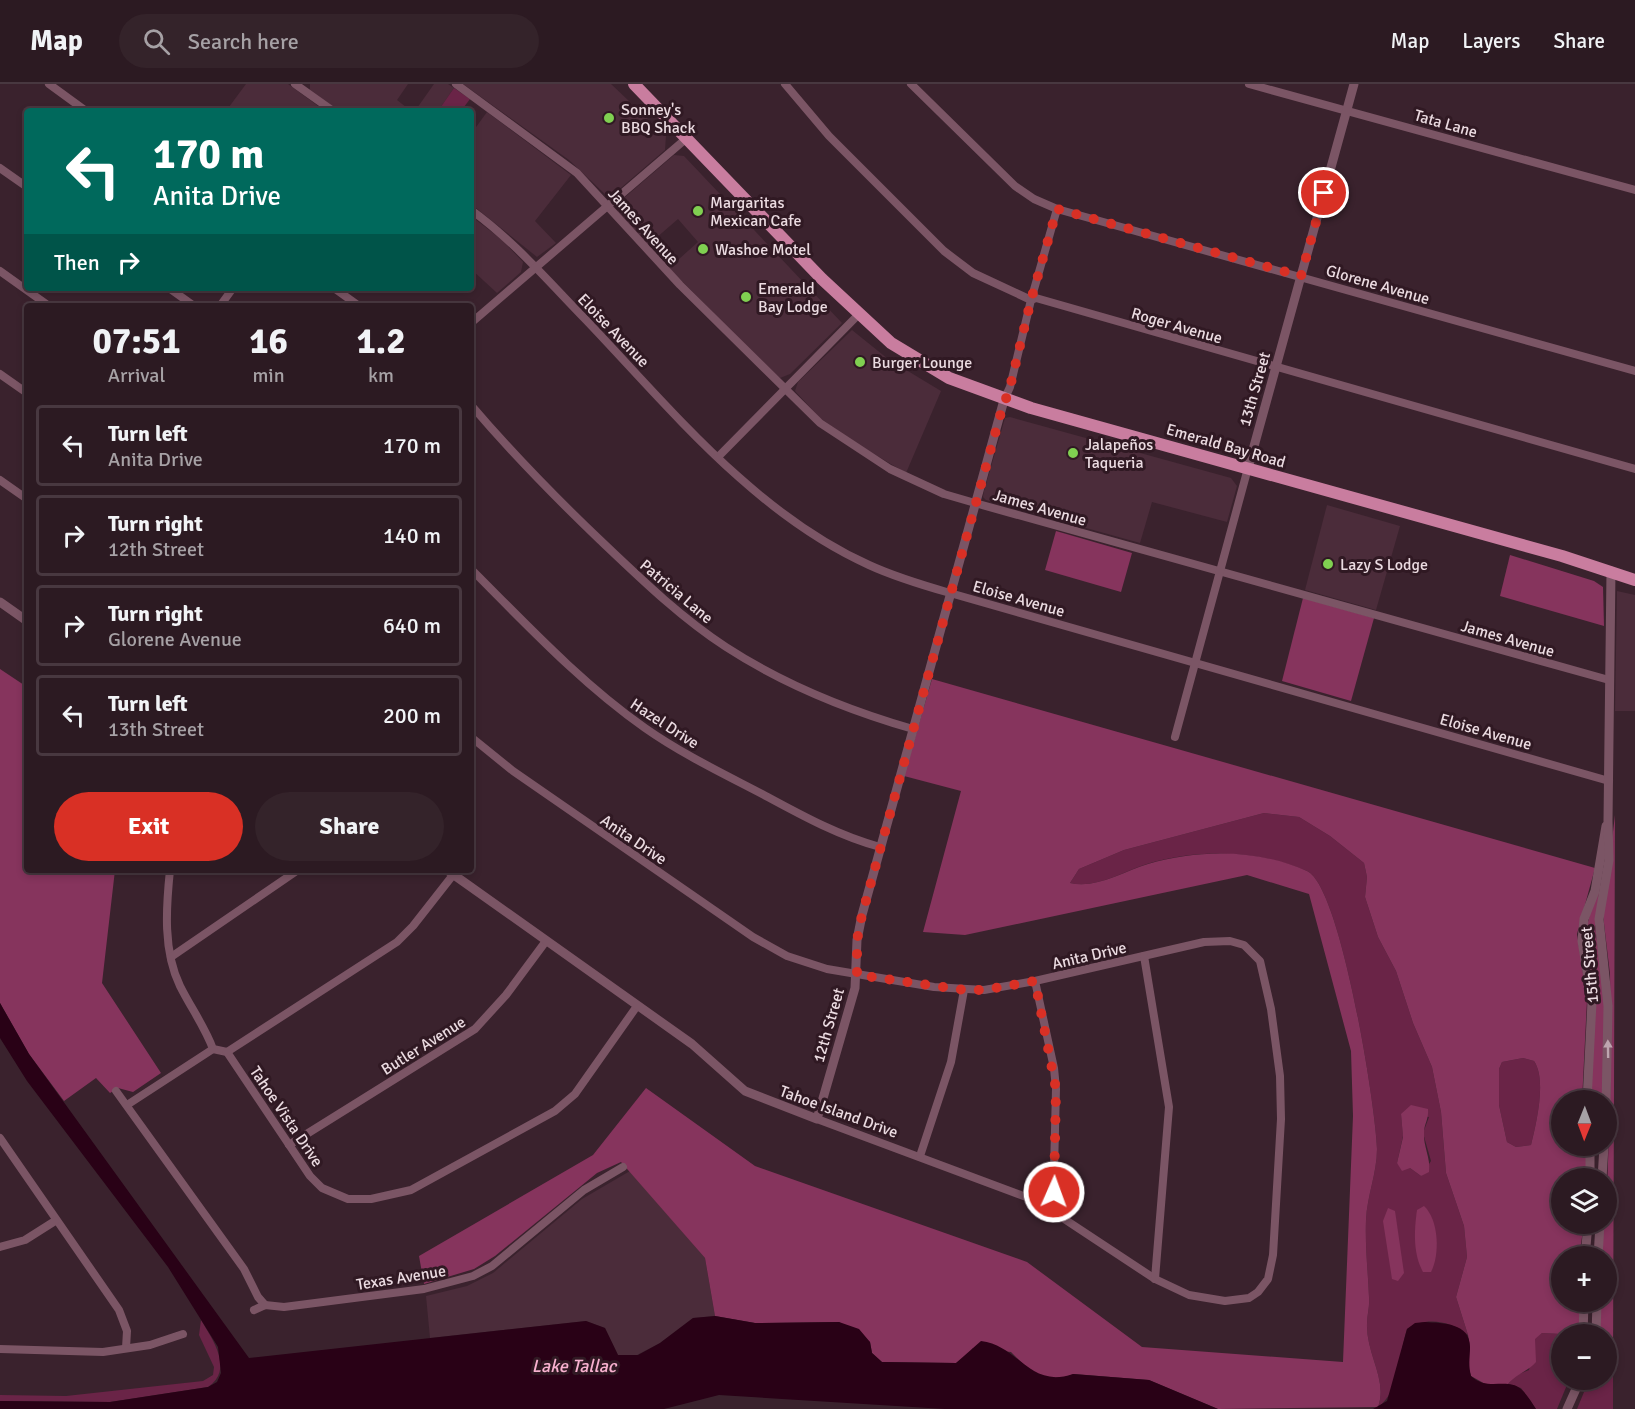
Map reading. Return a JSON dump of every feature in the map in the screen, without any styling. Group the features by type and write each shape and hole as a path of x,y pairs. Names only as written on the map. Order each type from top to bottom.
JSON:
{"main road":[{"name":"Emerald Bay Road","path":"634,84 688,137 858,315 891,343 932,370 1004,400 1611,571 1635,580"}],"street":[{"path":"49,84 82,108"},
{"name":"James Avenue","path":"456,84 561,160 783,389 827,428 890,469 944,494 1609,680"},
{"name":"Roger Avenue","path":"785,84 829,136 944,251 973,273 1031,300 1036,298 1635,468"},
{"name":"Glorene Avenue","path":"911,84 1015,186 1034,199 1057,209 1635,371"},
{"name":"Tata Lane","path":"1249,84 1635,190"},
{"name":"13th Street","path":"1175,737 1354,84"},
{"path":"299,85 329,108"},
{"path":"474,320 688,137"},
{"path":"0,168 24,185"},
{"name":"12th Street","path":"817,1119 857,975 858,930 975,503 1004,400 1010,387 1031,300 1057,209"},
{"name":"Eloise Avenue","path":"474,212 508,240 535,267 718,457 776,508 843,551 896,576 950,593 1609,781"},
{"path":"0,271 24,288"},
{"path":"28,291 45,303"},
{"path":"173,291 190,303"},
{"path":"338,291 355,303"},
{"path":"718,457 858,315"},
{"path":"0,374 24,391"},
{"name":"Patricia Lane","path":"474,408 522,464 621,560 694,624 751,662 788,681 841,706 913,729"},
{"path":"0,480 24,497"},
{"name":"15th Street","path":"1606,1090 1608,1006 1599,920 1609,860 1611,571"},
{"name":"Hazel Drive","path":"474,572 578,674 648,730 712,768 807,818 861,842 880,847"},
{"path":"0,602 24,619"},
{"name":"Anita Drive","path":"474,740 557,802 753,937 787,956 857,975 964,990 984,990 1035,981 1204,942 1230,941 1244,945 1260,961 1271,1010 1280,1076 1281,1119 1273,1255 1268,1279 1258,1292"},
{"name":"15th Street","path":"1588,1090 1592,1002 1582,941 1584,919 1595,891 1608,821"},
{"path":"170,873 167,915 171,957 181,987 213,1049"},
{"path":"171,957 294,873"},
{"path":"127,1105 213,1049 227,1052 397,942 414,926 449,873"},
{"name":"Tahoe Island Drive","path":"451,873 692,1044 745,1091 1017,1192 1053,1211 1155,1279 1189,1295 1205,1300 1239,1300 1258,1292"},
{"name":"Butler Avenue","path":"289,1145 475,1029 506,995 546,941"},
{"path":"1144,956 1169,1107 1155,1279"},
{"path":"1035,981 1056,1089 1053,1211"},
{"path":"920,1156 951,1062 964,990"},
{"name":"Tahoe Vista Drive","path":"227,1052 310,1176 334,1195 348,1199 371,1199 411,1190 564,1104 637,1006"},
{"path":"116,1091 244,1269 258,1297 265,1305"},
{"path":"0,1138 55,1221 119,1310 127,1331 126,1348"},
{"name":"Texas Avenue","path":"254,1310 265,1305 284,1307 424,1289 473,1276 492,1266 584,1190 623,1167"},
{"path":"0,1247 25,1240 55,1221"},
{"path":"0,1349 103,1352 150,1345 183,1334"},
{"path":"1567,1409 1576,1390"}],"shaded area":[{"path":"246,84 288,84 321,108 228,108"},
{"path":"310,84 408,84 397,100 407,108 335,108 310,90"},
{"path":"434,84 448,84 454,88 440,108 417,108"},
{"path":"463,84 611,84 666,136 665,150 615,193 606,195 569,160"},
{"path":"454,88 470,99 463,108 440,108"},
{"path":"487,112 571,175 535,221 556,243 537,257 474,206 474,130"},
{"path":"674,155 684,156 842,323 790,374 780,378 773,373 669,268 698,242 678,219 648,245 618,213 617,204"},
{"path":"474,218 501,239 523,262 521,272 497,293 474,272"},
{"path":"852,330 888,359 941,391 906,473 854,442 820,418 795,391 798,382"},
{"path":"1010,417 1231,478 1237,486 1227,522 1152,502 1140,543 986,500 983,497 984,491 1005,418"},
{"path":"1327,505 1400,526 1376,610 1305,590"},
{"path":"1056,531 1132,553 1121,592 1045,570"},
{"path":"1510,555 1594,581 1603,587 1604,626 1500,596"},
{"path":"1617,591 1635,595 1635,711 1615,711"},
{"path":"1303,598 1374,618 1351,701 1282,681"},
{"path":"0,669 24,685 24,873 115,873 102,983 161,1073 133,1092 118,1088 110,1093 96,1078 64,1101 29,1054 0,1003"},
{"path":"932,679 1595,868 1577,934 1587,1000 1583,1090 1551,1090 1551,1156 1586,1156 1586,1168 1551,1168 1551,1234 1582,1234 1581,1246 1551,1246 1551,1312 1580,1312 1581,1324 1551,1324 1551,1333 1542,1333 1535,1339 1536,1362 1508,1384 1487,1385 1471,1376 1467,1363 1470,1347 1468,1335 1456,1297 1467,1257 1464,1226 1446,1173 1441,1112 1432,1067 1413,1023 1396,971 1378,937 1365,897 1367,877 1364,863 1330,836 1299,817 1264,813 1124,850 1079,869 1070,883 1099,882 1168,859 1229,854 1249,855 1288,864 1307,871 1320,886 1332,915 1344,955 1363,1047 1375,1126 1377,1158 1367,1211 1366,1249 1369,1300 1368,1335 1379,1377 1378,1407 1218,1409 1149,1380 1074,1374 1062,1378 1042,1377 1027,1368 1011,1352 973,1348 969,1354 956,1363 882,1362 872,1353 870,1342 839,1322 755,1323 715,1316 705,1258 621,1162 597,1173 495,1256 474,1269 424,1284 419,1256 593,1155 646,1088 755,1166 1027,1262 1142,1347 1343,1362 1353,1116 1351,1051 1309,894 1247,875 965,935 923,932 961,791 904,776","holes":["1523,1058 1534,1061 1538,1069 1539,1102 1531,1145 1516,1147 1507,1142 1499,1105 1499,1069 1502,1062"]},
{"path":"1264,813 1299,817 1330,836 1364,863 1367,877 1365,897 1378,937 1396,971 1413,1023 1432,1067 1441,1112 1446,1173 1464,1226 1467,1257 1456,1297 1468,1335 1454,1326 1430,1321 1407,1329 1395,1382 1391,1392 1378,1407 1379,1377 1368,1335 1369,1300 1366,1249 1367,1211 1377,1158 1375,1126 1363,1047 1344,955 1332,915 1320,886 1307,871 1288,864 1248,855 1228,854 1187,855 1147,864 1099,882 1070,883 1079,869 1124,850","holes":["1401,1114 1429,1117 1423,1133 1431,1161 1421,1176 1397,1163 1403,1136"]},
{"path":"1615,815 1614,1090 1610,1090 1610,974 1603,915"},
{"path":"1603,862 1595,926 1604,993 1604,1090 1590,1090 1586,930"},
{"path":"1523,1058 1534,1061 1538,1069 1540,1090 1531,1145 1516,1147 1507,1142 1499,1105 1499,1069 1502,1062"},
{"path":"1411,1105 1428,1109 1424,1138 1429,1172 1421,1176 1410,1168 1402,1171 1397,1163 1403,1137 1401,1114"},
{"path":"1608,1156 1614,1156 1614,1168 1608,1168"},
{"path":"630,1171 705,1258 715,1316 693,1318 660,1343 637,1355 618,1355 605,1328 586,1321 430,1338 426,1296 467,1286 493,1273 582,1199"},
{"path":"1424,1206 1433,1220 1437,1247 1431,1272 1423,1272 1416,1250 1417,1210"},
{"path":"1388,1208 1395,1211 1404,1273 1398,1281 1392,1279 1383,1221"},
{"path":"1603,1234 1613,1234 1613,1246 1602,1246"},
{"path":"1600,1312 1613,1312 1613,1324 1600,1324"},
{"path":"201,1320 219,1355 220,1364 220,1372 216,1380 208,1387 110,1402 0,1401 0,1395 66,1396 203,1381 213,1375 214,1367 199,1335"},
{"path":"1542,1333 1551,1333 1551,1390 1565,1390 1557,1409 1536,1409 1521,1388 1508,1384 1514,1376 1529,1370 1535,1338"},
{"path":"1585,1390 1613,1390 1613,1409 1577,1409"}],"water":[{"name":"Lake Tallac","path":"0,1003 29,1054 249,1358 586,1321 605,1328 618,1355 638,1355 660,1343 693,1318 715,1316 755,1323 839,1322 859,1329 870,1342 872,1353 882,1362 956,1363 981,1341 1006,1350 1035,1371 1046,1376 1058,1377 1073,1374 1149,1380 1218,1409 945,1409 719,1395 664,1409 0,1409 0,1401 110,1402 208,1387 217,1382 221,1373 218,1347 168,1267 27,1081 0,1038"},
{"path":"1415,1323 1447,1324 1461,1329 1469,1339 1471,1376 1484,1383 1509,1384 1521,1389 1536,1409 1373,1409 1387,1401 1407,1329"}],"place":[{"name":"Sonney's BBQ Shack","path":"609,118"},
{"name":"Margaritas Mexican Cafe","path":"698,211"},
{"name":"Washoe Motel","path":"703,249"},
{"name":"Emerald Bay Lodge","path":"746,297"},
{"name":"Burger Lounge","path":"860,362"},
{"name":"Jalapeños Taqueria","path":"1073,453"},
{"name":"Lazy S Lodge","path":"1328,564"}],"route":[{"path":"1054,1192 1056,1089 1054,1068 1035,981 1004,988 964,990 857,975 858,930 880,847 1004,400 1010,387 1031,300 1057,209 1301,276 1324,193"}]}
